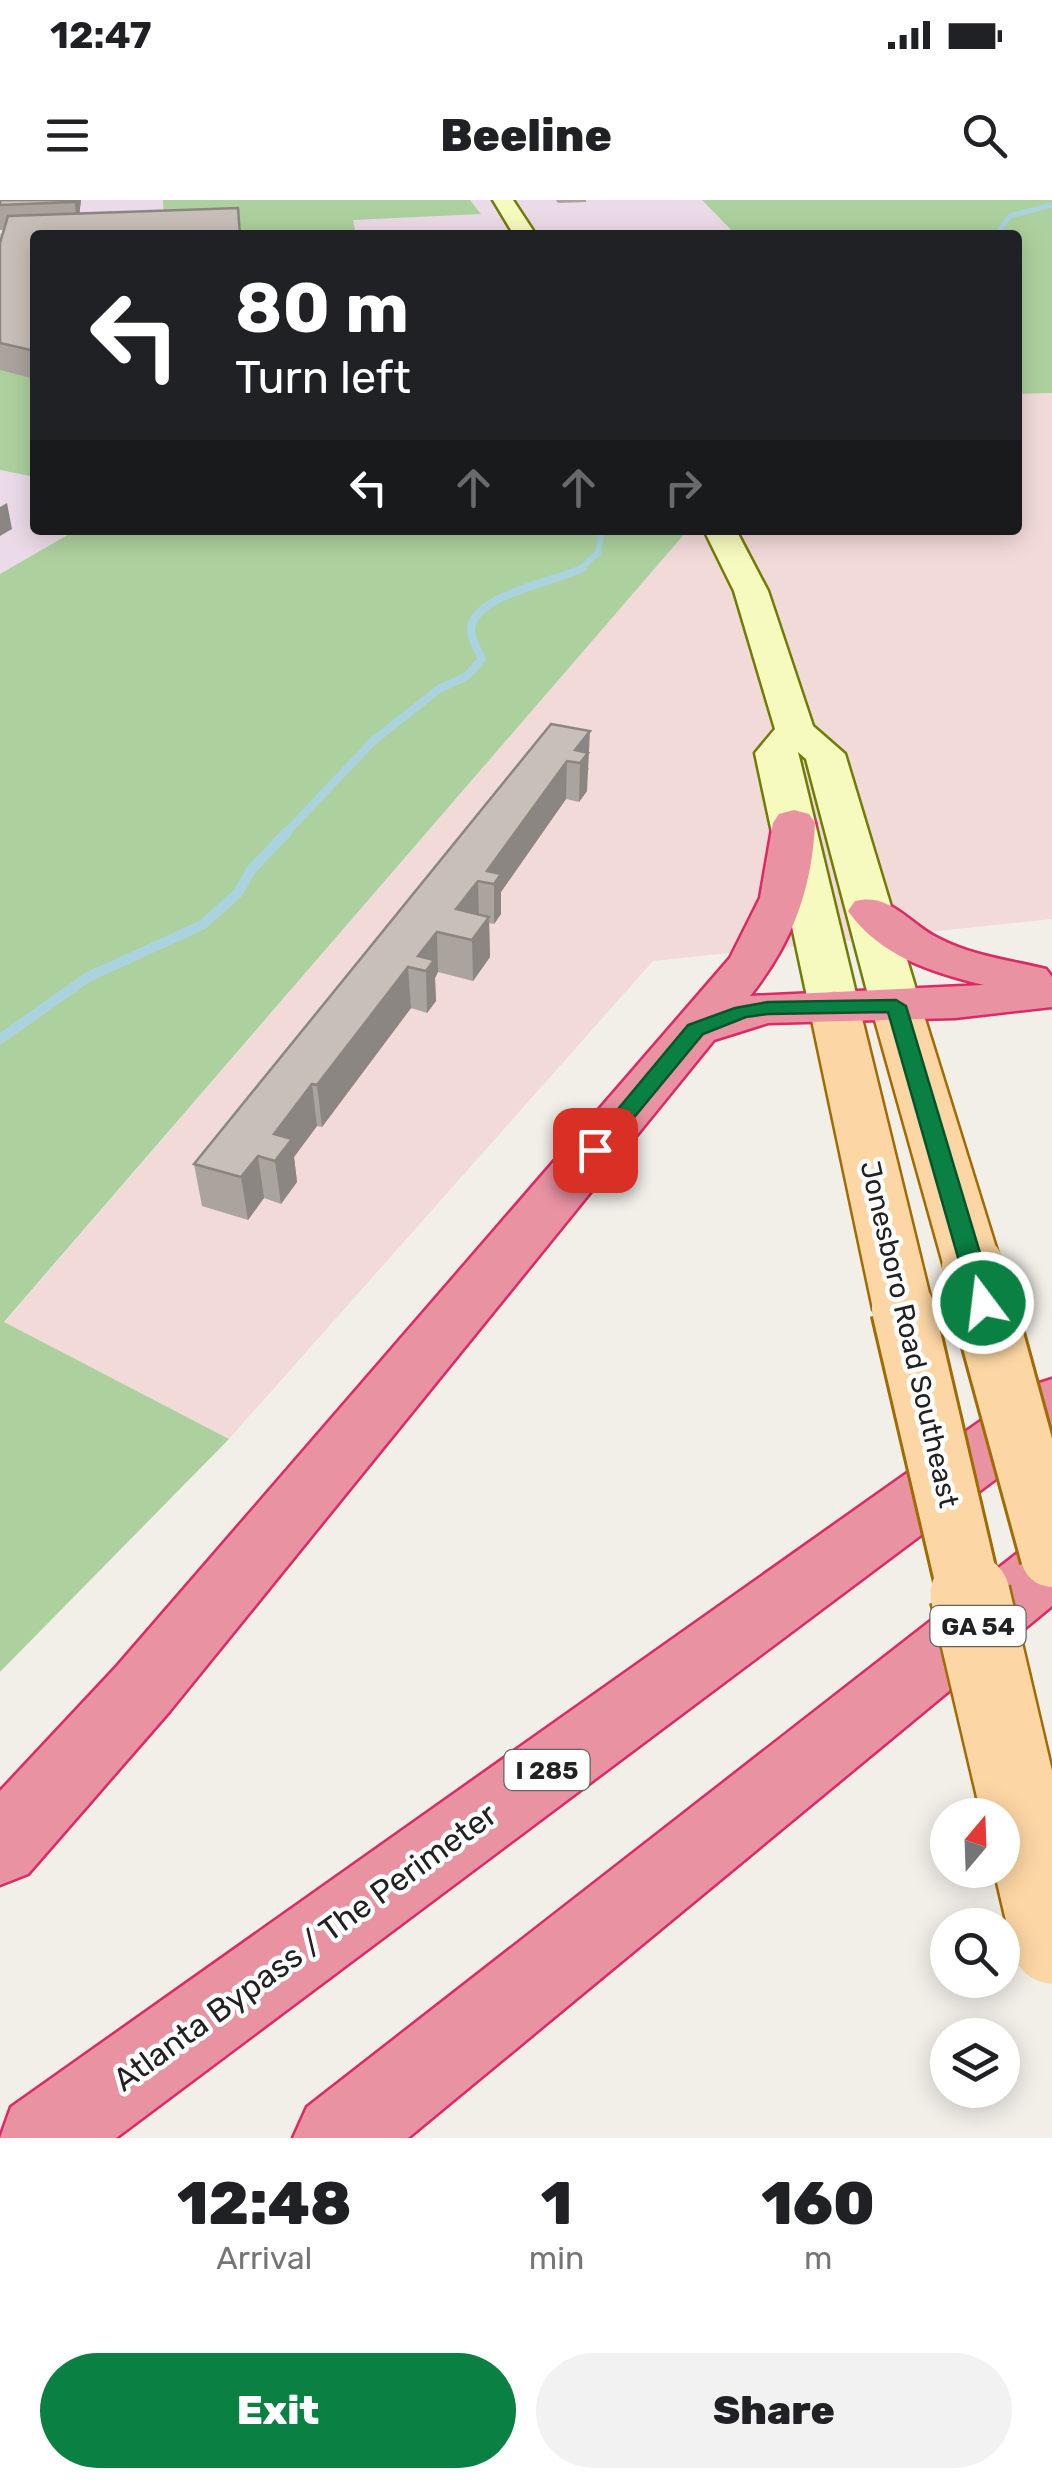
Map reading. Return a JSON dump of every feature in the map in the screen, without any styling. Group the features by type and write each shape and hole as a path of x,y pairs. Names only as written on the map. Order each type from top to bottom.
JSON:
{"highway":[{"path":"0,1847 143,1689 748,967 780,916 791,872 794,823"},
{"path":"871,911 890,930 942,960 984,972 1052,982"},
{"path":"696,1030 742,1012 896,1006 1052,992"},
{"name":"Atlanta Bypass / The Perimeter","path":"42,2138 1052,1403"},
{"path":"338,2138 1052,1565"}],"main road":[{"path":"503,200 522,230"},
{"path":"723,535 751,591 795,731 825,754 1052,1556"},
{"name":"Jonesboro Road Southeast","path":"795,731 776,752 1052,1944"}],"shaded area":[{"path":"0,200 707,200 736,230 30,230 30,535 67,535 0,574"},
{"path":"1052,393 1052,919 653,961 229,1439 4,1323 684,535 1022,535 1022,394"}],"green space":[{"path":"163,200 470,200 481,214 353,220 355,230 82,230 164,226"},
{"path":"702,200 1052,200 1052,393 1022,394 1022,230 731,230"},
{"path":"30,233 30,476 0,470 0,234"},
{"path":"67,535 684,535 4,1322 229,1439 0,1672 0,574"}],"building":[{"path":"0,200 74,200 74,202 0,205"},
{"path":"238,208 240,230 30,230 30,350 0,343 0,243 8,216"},
{"path":"551,724 590,731 575,750 588,753 580,763 567,761 487,871 501,874 494,884 478,881 456,909 489,917 472,940 437,932 418,956 434,960 426,971 408,967 274,1134 292,1139 275,1161 258,1156 241,1177 194,1164"}],"waterway":[{"path":"1000,230 1010,216 1052,205"},
{"path":"580,569 598,553 601,535"},
{"path":"285,834 373,741 439,689 467,676 482,659 471,630 475,618 485,608 517,591 580,569"},
{"path":"0,1039 88,977 202,925 238,893 251,870 287,832"}],"route":[{"path":"595,1150 696,1030 742,1012 768,1008 896,1006 983,1303"}]}
